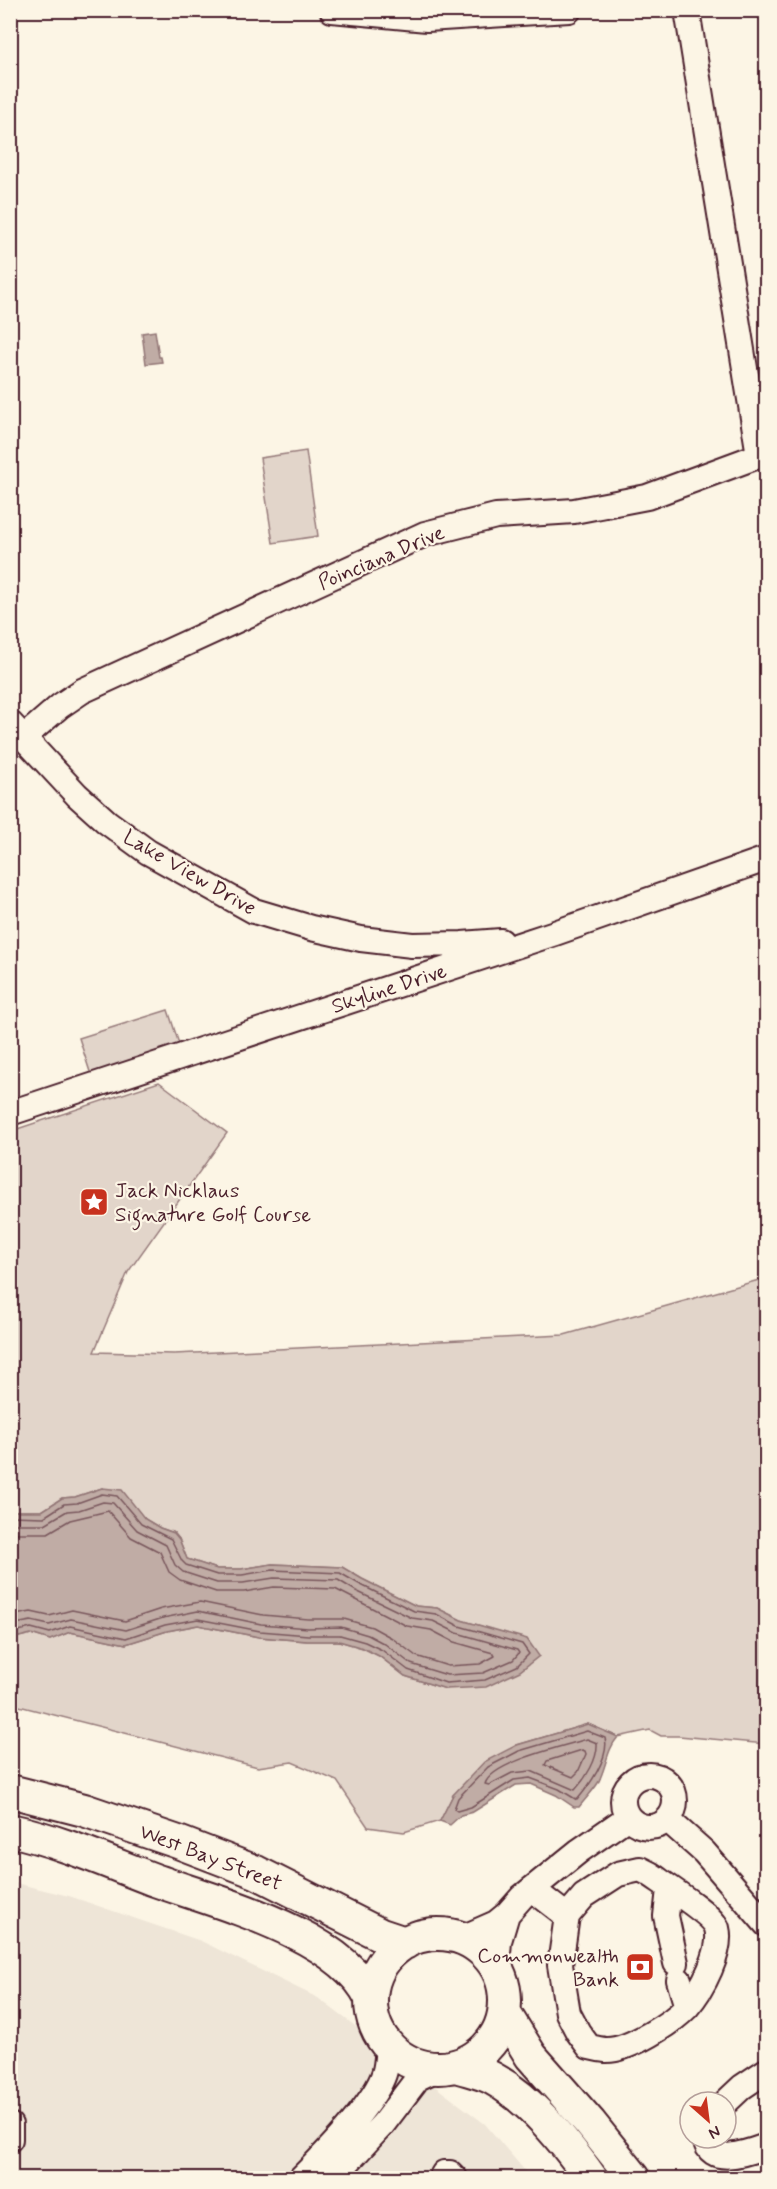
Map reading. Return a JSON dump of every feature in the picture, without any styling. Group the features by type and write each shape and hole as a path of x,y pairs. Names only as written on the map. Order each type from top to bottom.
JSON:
{"main road":[{"name":"West Bay Street","path":"10,1791 84,1810 190,1846 256,1872 381,1935 405,1943"},
{"name":"West Bay Street","path":"10,1830 73,1847 153,1879 230,1905 299,1935 340,1960 365,1987 371,1998"},
{"path":"446,2067 475,2057 484,2051 497,2034 505,2014 504,1985 497,1967 485,1952 457,1936 425,1935 405,1943 391,1953 381,1966 374,1982 371,1998 374,2024 388,2046 410,2063 446,2067 490,2077 509,2089 551,2128 591,2178"},
{"path":"505,2014 531,2056 590,2123 634,2178"}],"street":[{"path":"333,10 427,19 568,10"},
{"path":"687,10 763,454"},
{"name":"Poinciana Drive","path":"15,733 82,691 425,534 496,516 574,511 647,497 763,454"},
{"name":"Lake View Drive","path":"15,733 77,795 115,828 148,852 254,911 311,928 353,937 412,945 502,941 555,933"},
{"name":"Skyline Drive","path":"10,1113 555,933 766,859"},
{"path":"644,1775 655,1775 667,1782 675,1794 674,1810 668,1820 658,1826 647,1827 635,1823 628,1816 623,1802 626,1789 644,1775"},
{"path":"457,1936 484,1929 507,1914 532,1889 628,1816"},
{"path":"668,1820 704,1852 766,1924"},
{"path":"640,1869 669,1889 707,1914 717,1926 718,1945 711,1966 687,2007 639,2042 608,2050 590,2047 578,2032 568,2013 566,2003 560,1965 567,1916 584,1896 618,1874 640,1869"},
{"path":"532,1889 567,1916"},
{"path":"669,1889 666,1916 677,1972 687,2007"},
{"path":"497,1967 499,1941 507,1914"},
{"path":"301,2178 347,2127 372,2095 385,2073 388,2046"},
{"path":"333,2178 383,2124 418,2078 446,2067"},
{"path":"738,2091 766,2071"},
{"path":"10,2126 10,2139"},
{"path":"711,2150 714,2153 735,2157 766,2146"},
{"path":"441,2178 444,2173 450,2173 455,2178"}],"shaded area":[{"path":"306,451 318,536 273,543 260,458"},
{"path":"168,1010 181,1050 92,1078 79,1038"},
{"path":"159,1082 227,1133 128,1272 94,1352 174,1354 564,1335 766,1278 766,1744 661,1736 650,1730 618,1737 588,1724 517,1745 453,1795 440,1821 404,1832 368,1827 337,1781 292,1762 258,1767 11,1704 10,1639 31,1634 50,1640 70,1632 126,1644 167,1631 198,1625 259,1637 339,1641 363,1648 379,1656 405,1676 446,1689 493,1630 461,1620 437,1608 416,1606 342,1567 272,1564 241,1569 217,1569 187,1559 174,1533 145,1519 133,1506 102,1488 75,1497 62,1498 42,1511 11,1511 11,1131"},
{"path":"11,1882 69,1896 201,1941 318,1998 485,2124 531,2178 11,2178"}],"water":[{"path":"155,331 159,357 162,362 146,364 142,333"},
{"path":"102,1488 122,1490 145,1519 174,1533 187,1559 217,1569 241,1569 272,1564 342,1567 416,1606 437,1608 461,1620 527,1639 539,1656 520,1671 486,1687 446,1689 405,1676 379,1656 363,1648 339,1641 259,1637 198,1625 167,1631 126,1644 70,1632 50,1640 31,1634 11,1639 11,1511 42,1511 62,1498 75,1497"},
{"path":"588,1724 618,1737 611,1747 598,1783 579,1807 574,1807 556,1795 531,1784 516,1785 473,1812 461,1815 450,1825 440,1821 453,1795 484,1762 517,1745"}],"place":[{"name":"Jack Nicklaus Signature Golf Course","path":"94,1202"},
{"name":"Commonwealth Bank","path":"640,1967"}]}
